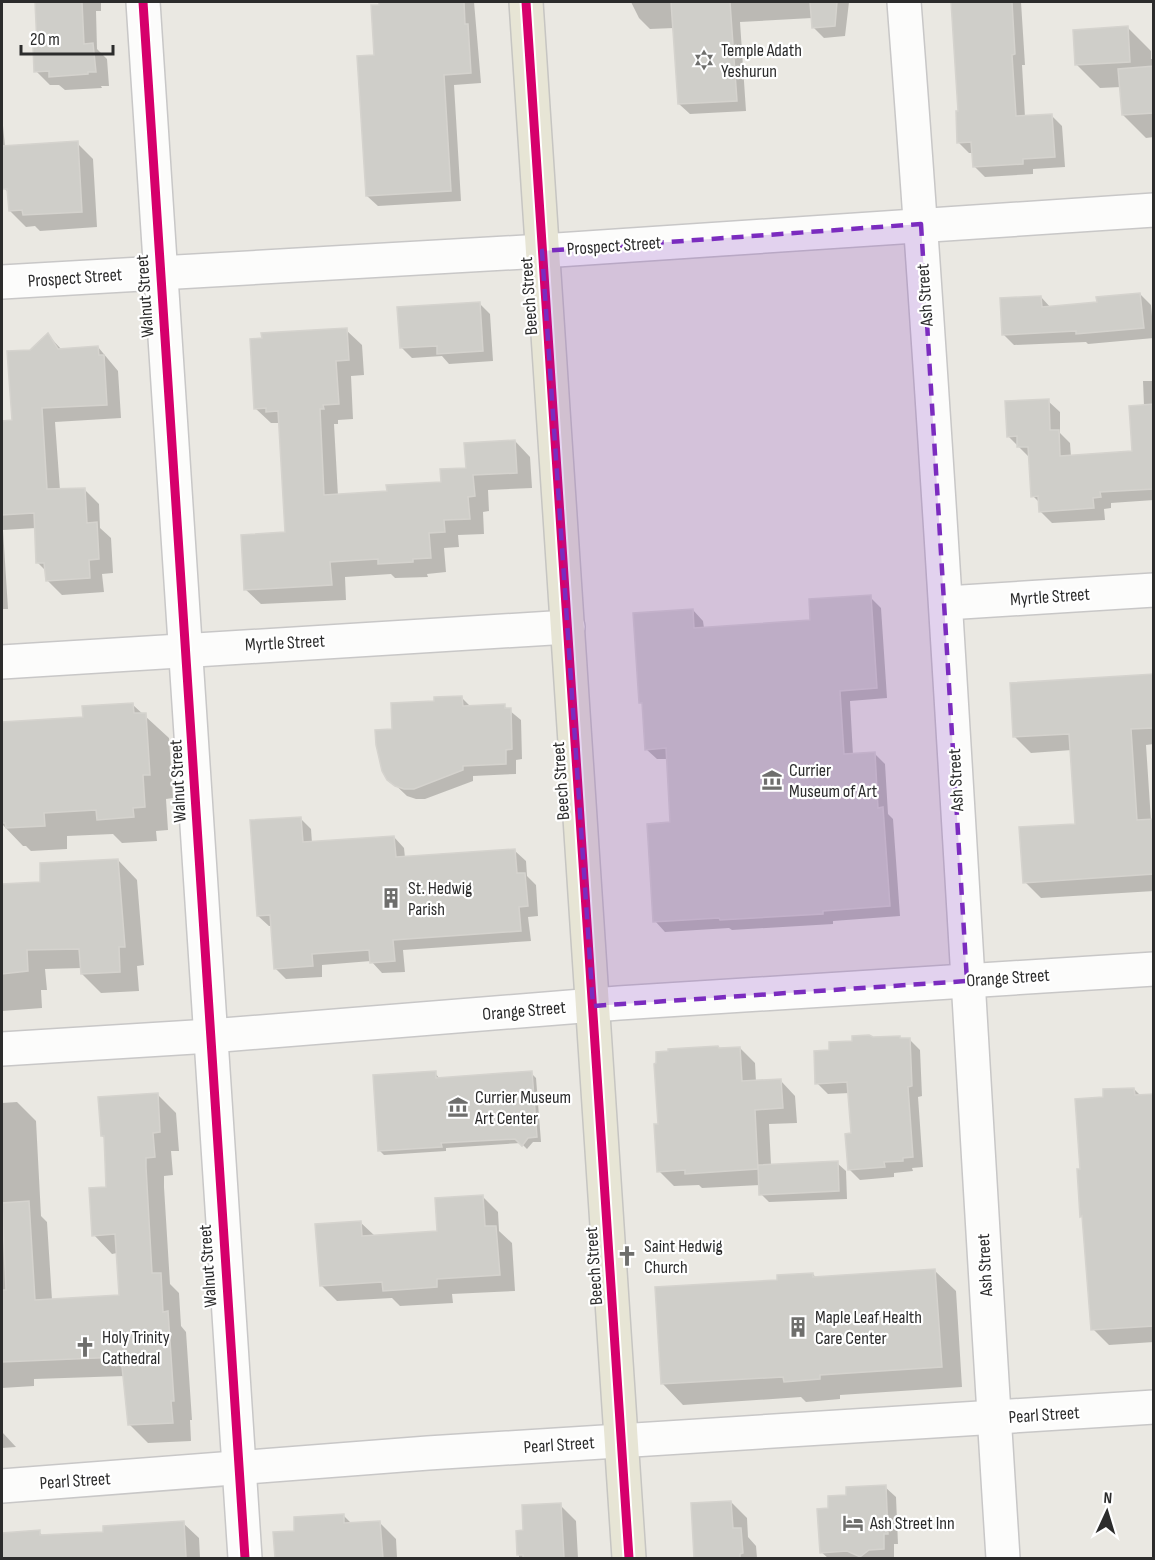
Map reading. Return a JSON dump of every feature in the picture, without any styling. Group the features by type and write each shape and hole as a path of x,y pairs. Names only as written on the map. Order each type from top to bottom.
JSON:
{"main road":[{"name":"Beech Street","path":"526,2 629,1558"}],"street":[{"name":"Walnut Street","path":"143,2 245,1558"},
{"name":"Ash Street","path":"904,2 946,603 1003,1558"},
{"name":"Prospect Street","path":"2,282 542,251 1154,210"},
{"name":"Myrtle Street","path":"946,603 1154,590"},
{"name":"Myrtle Street","path":"2,662 568,627"},
{"name":"Orange Street","path":"2,1049 210,1036 593,1006 1154,969"},
{"name":"Pearl Street","path":"2,1486 428,1453 1154,1407"}],"highlighted area":[{"path":"921,224 967,981 593,1006 542,251"}],"building":[{"path":"35,2 82,2 84,44 93,43 96,72 49,77 49,71 34,72 33,46 37,45"},
{"path":"379,2 464,2 465,24 468,24 471,73 444,75 451,191 366,196 357,56 374,55 371,5 379,5"},
{"name":"Temple Adath Yeshurun","path":"671,2 730,2 737,101 678,104"},
{"path":"810,2 837,2 835,26 812,28"},
{"path":"951,2 1012,2 1015,54 1012,55 1016,116 1052,114 1055,157 1023,159 1023,164 973,167 971,142 957,143 956,111 958,111"},
{"path":"1128,26 1130,62 1075,65 1073,30"},
{"path":"1154,66 1154,113 1122,115 1118,69"},
{"path":"78,141 82,212 23,215 22,210 9,211 7,189 2,189 2,146"},
{"path":"1140,293 1144,328 1076,334 1076,331 1002,335 1000,298 1041,296 1042,307 1097,302 1096,297"},
{"path":"480,302 483,351 437,354 437,346 400,348 397,307"},
{"path":"347,328 349,360 336,361 339,404 323,405 324,409 320,409 324,495 387,491 386,485 441,482 440,469 466,468 464,443 515,440 517,473 473,475 475,496 468,497 470,519 444,520 445,532 429,533 431,558 413,559 413,562 378,564 378,559 330,562 332,585 244,590 241,535 285,532 278,411 266,412 266,408 254,409 250,339 262,338 261,333"},
{"path":"48,333 58,349 98,346 99,355 104,355 107,405 42,408 47,489 85,488 87,523 97,522 99,559 89,560 90,578 46,581 44,563 36,563 34,513 2,515 2,421 12,420 7,351 30,350"},
{"path":"1049,399 1050,430 1059,430 1060,456 1132,451 1129,406 1154,404 1154,489 1100,492 1101,497 1093,498 1094,508 1039,512 1038,496 1031,497 1028,447 1017,447 1017,436 1007,437 1005,401"},
{"name":"Currier Museum of Art","path":"871,595 877,688 840,691 844,754 875,752 878,808 883,807 890,906 823,911 823,914 653,922 647,824 670,822 666,748 645,750 642,703 639,703 633,613 693,609 694,628 810,620 809,599"},
{"path":"1154,674 1154,728 1131,729 1137,820 1154,819 1154,874 1023,883 1019,827 1075,824 1069,734 1013,737 1010,683"},
{"path":"462,696 463,706 505,704 505,708 511,708 512,749 506,750 506,764 463,766 463,770 414,789 395,786 387,780 382,771 375,730 392,729 391,703 434,701 434,697"},
{"path":"133,703 134,713 146,713 150,775 143,775 145,807 133,808 134,817 97,820 96,810 44,813 45,826 6,828 5,823 2,823 2,722 83,717 82,706"},
{"name":"St. Hedwig Parish","path":"301,817 303,842 394,836 396,857 515,849 517,873 525,873 528,906 519,907 521,931 393,940 395,961 370,963 369,950 312,954 313,966 274,969 270,915 257,916 250,820"},
{"path":"118,859 125,947 119,947 120,972 81,974 79,949 27,950 28,971 2,974 2,884 40,882 40,863"},
{"path":"852,1036 910,1038 912,1086 908,1087 913,1157 903,1158 903,1161 884,1162 885,1167 848,1170 845,1134 851,1133 847,1082 815,1084 814,1051 829,1050 829,1042 852,1041"},
{"path":"718,1046 719,1048 740,1047 742,1081 781,1079 783,1108 755,1110 758,1169 685,1174 685,1170 657,1172 654,1124 658,1124 654,1064 656,1063 656,1052 668,1051 668,1049"},
{"name":"Currier Museum Art Center","path":"436,1071 436,1078 532,1071 537,1137 528,1138 522,1146 515,1139 441,1143 442,1147 378,1151 373,1075"},
{"path":"1134,1088 1135,1095 1154,1094 1154,1326 1091,1330 1082,1216 1080,1217 1077,1169 1080,1169 1075,1099 1103,1097 1103,1089"},
{"path":"158,1093 160,1132 153,1133 155,1157 146,1158 146,1167 152,1273 161,1273 163,1312 168,1311 174,1401 171,1401 173,1423 128,1425 121,1357 2,1362 2,1290 6,1290 2,1203 29,1201 35,1300 119,1295 115,1234 92,1236 89,1188 106,1187 104,1136 101,1136 98,1097"},
{"path":"838,1161 839,1191 759,1195 758,1165"},
{"path":"483,1195 485,1226 496,1226 500,1275 437,1279 437,1287 383,1291 382,1282 320,1286 315,1224 361,1221 362,1236 437,1231 435,1198"},
{"name":"Maple Leaf Health Care Center","path":"935,1269 942,1367 820,1375 820,1379 784,1382 783,1377 661,1384 655,1287 777,1280 777,1275 813,1273 813,1277"},
{"name":"Ash Street Inn","path":"886,1485 888,1534 884,1534 884,1549 869,1550 860,1557 847,1551 820,1553 817,1509 828,1508 828,1496 846,1495 846,1487"},
{"path":"731,1501 733,1528 741,1528 743,1553 740,1554 740,1558 694,1558 691,1503"},
{"path":"561,1503 564,1558 523,1558 523,1555 517,1555 516,1531 523,1530 522,1505"},
{"path":"344,1514 344,1523 380,1521 383,1558 275,1558 273,1532 294,1531 294,1517"},
{"path":"184,1521 186,1557 2,1558 2,1533 40,1530 40,1535 103,1532 103,1526"}],"cycle path":[{"path":"143,2 245,1558"},
{"path":"526,2 629,1558"}],"place":[{"name":"Temple Adath Yeshurun","path":"704,60"},
{"name":"Currier Museum of Art","path":"772,780"},
{"name":"St. Hedwig Parish","path":"391,898"},
{"name":"Currier Museum Art Center","path":"458,1107"},
{"name":"Saint Hedwig Church","path":"627,1256"},
{"name":"Maple Leaf Health Care Center","path":"798,1327"},
{"name":"Holy Trinity Cathedral","path":"85,1347"},
{"name":"Ash Street Inn","path":"853,1523"}]}
